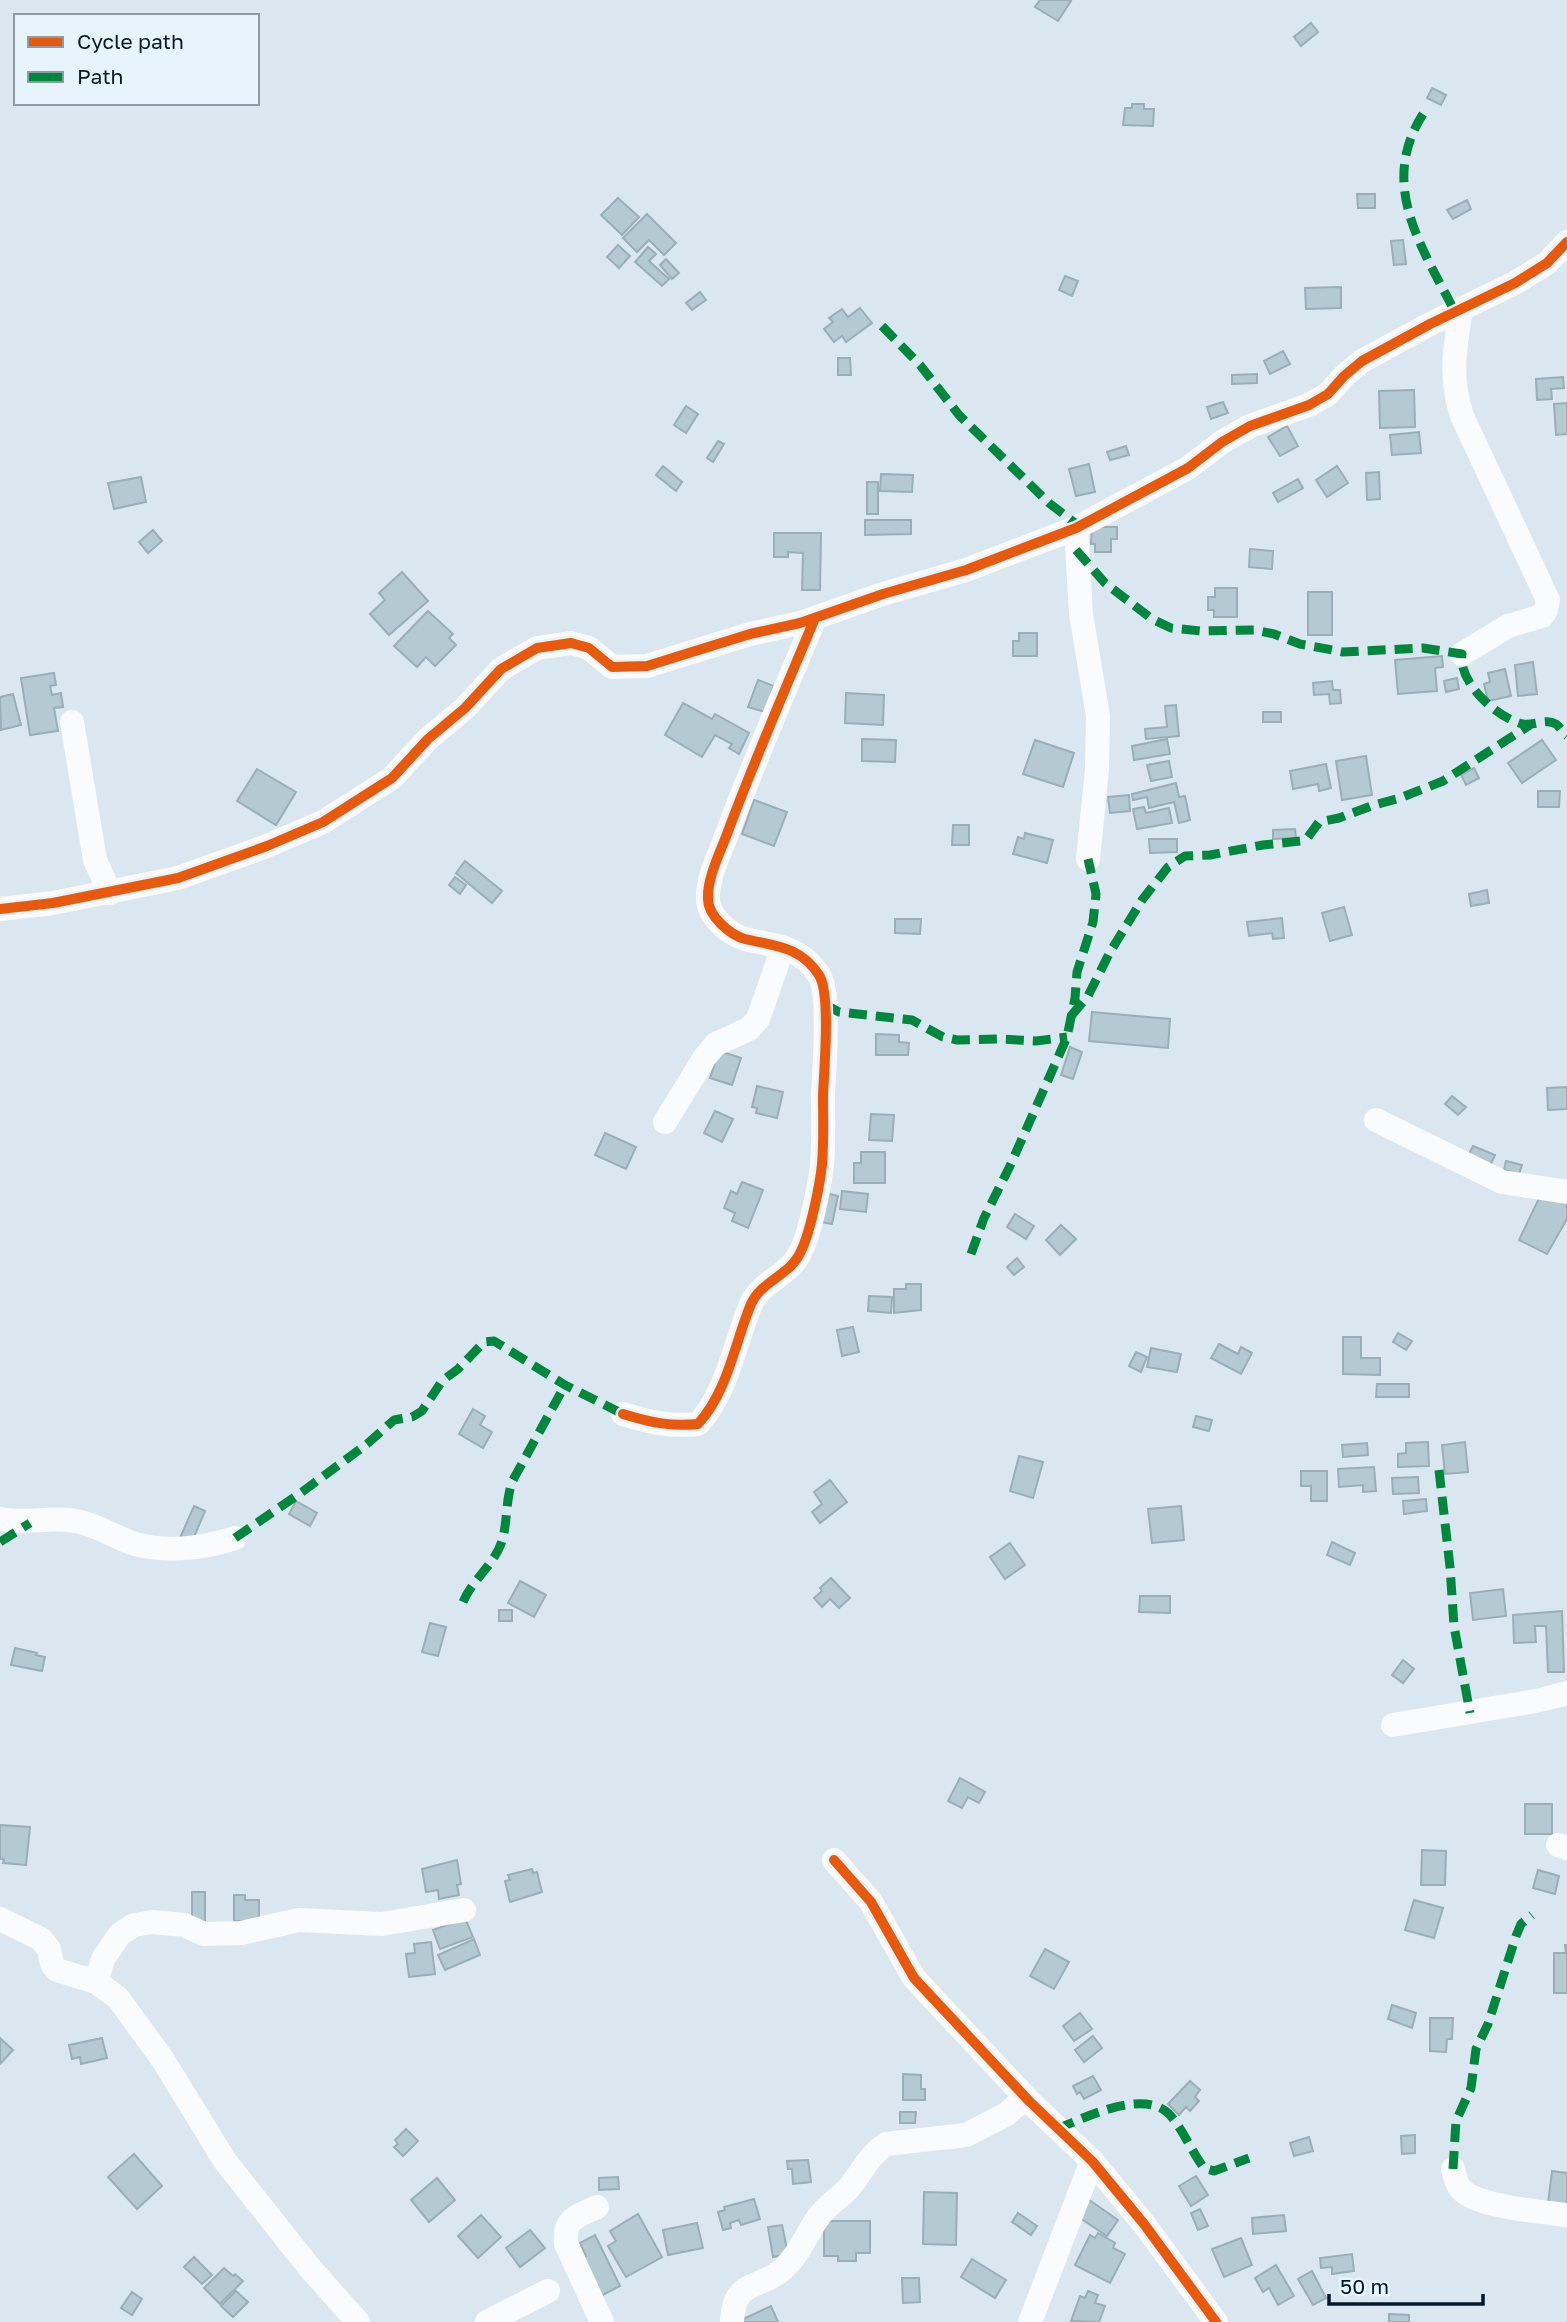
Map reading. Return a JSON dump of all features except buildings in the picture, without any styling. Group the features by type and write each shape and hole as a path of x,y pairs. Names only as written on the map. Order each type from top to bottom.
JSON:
{"street":[{"path":"0,909 53,903 178,878 267,846 323,822 392,778 428,739 466,708 501,669 537,648 571,643 589,648 612,667 631,668 658,663 750,634 815,618 883,594 966,570 1076,528 1188,468 1222,442 1250,426 1318,400 1328,394 1362,361 1515,283 1547,263 1567,242"},
{"path":"1461,309 1454,359 1454,392 1462,416 1548,600 1542,616 1508,626 1462,654"},
{"path":"1076,528 1081,614 1098,716 1097,769 1088,859"},
{"path":"623,1414 654,1424 698,1424 711,1409 725,1379 752,1303 763,1288 797,1261 803,1249 822,1165 825,1050 824,997 820,977 806,959 782,947 769,942 744,939 729,932 714,915 707,901 711,879 750,771 815,618"},
{"path":"72,722 95,860 110,893"},
{"path":"665,1122 716,1044 749,1029 758,1018 782,947"},
{"path":"1376,1120 1502,1182 1567,1192"},
{"path":"0,1519 30,1523 54,1519 80,1522 137,1545 171,1548 208,1547 236,1538"},
{"path":"1393,1725 1567,1693"},
{"path":"834,1860 871,1902 914,1978 1025,2096 1092,2161 1144,2224 1216,2322"},
{"path":"96,1982 103,1959 120,1934 134,1925 153,1922 184,1925 204,1934 229,1933 299,1920 382,1924 464,1910"},
{"path":"0,1919 41,1938 49,1949 52,1964 57,1970 96,1982 118,1998 141,2027 225,2161 309,2267 358,2322"},
{"path":"732,2322 733,2303 744,2289 782,2270 796,2254 820,2214 849,2188 875,2151 886,2144 966,2135 1007,2113 1025,2096"},
{"path":"1030,2322 1092,2161"},
{"path":"1452,2169 1459,2188 1472,2198 1503,2206 1567,2215"},
{"path":"597,2207 574,2218 565,2234 566,2244 602,2322"},
{"path":"487,2322 548,2291"}],"marked path":[{"path":"1423,114 1410,140 1404,166 1405,191 1419,240 1455,312"},
{"path":"882,326 920,365 959,415 1049,503 1079,526"},
{"path":"1076,550 1105,583 1152,619 1171,628 1201,631 1254,630 1300,644 1343,652 1423,648 1462,654 1466,676 1481,698 1491,707 1523,724 1552,722 1567,736"},
{"path":"1071,1016 1088,996 1110,952 1142,900 1168,867 1185,856 1210,855 1301,841 1308,837 1319,822 1400,798 1443,781 1530,725"},
{"path":"971,1254 984,1218 1067,1037 1077,972 1093,922 1096,894 1088,859"},
{"path":"824,1004 839,1012 912,1020 943,1037 957,1040 1036,1041 1067,1037"},
{"path":"235,1538 367,1444 394,1420 412,1417 422,1411 442,1381 484,1342 494,1341 565,1385 623,1414"},
{"path":"463,1602 499,1549 513,1480 565,1385"},
{"path":"1439,1470 1454,1626 1470,1713"},
{"path":"0,1542 30,1523"},
{"path":"1453,2169 1456,2121 1471,2088 1476,2049 1488,2024 1521,1924 1532,1915"},
{"path":"1057,2129 1113,2108 1144,2104 1158,2107 1169,2114 1204,2168 1214,2171 1249,2158"}],"cycle path":[{"path":"0,909 53,903 178,878 267,846 323,822 392,778 428,739 465,708 501,669 537,648 571,643 589,648 612,667 647,666 750,634 800,623 883,594 966,570 1076,528 1188,468 1222,442 1250,426 1309,405 1328,394 1362,361 1515,283 1547,263 1567,242"},
{"path":"623,1414 660,1423 698,1424 717,1397 751,1304 762,1289 796,1259 804,1243 814,1209 823,1147 826,1033 823,985 812,965 804,958 777,946 739,937 727,929 712,912 708,899 718,857 815,618"},
{"path":"834,1860 871,1902 914,1978 1029,2101 1092,2161 1144,2224 1216,2322"}]}
